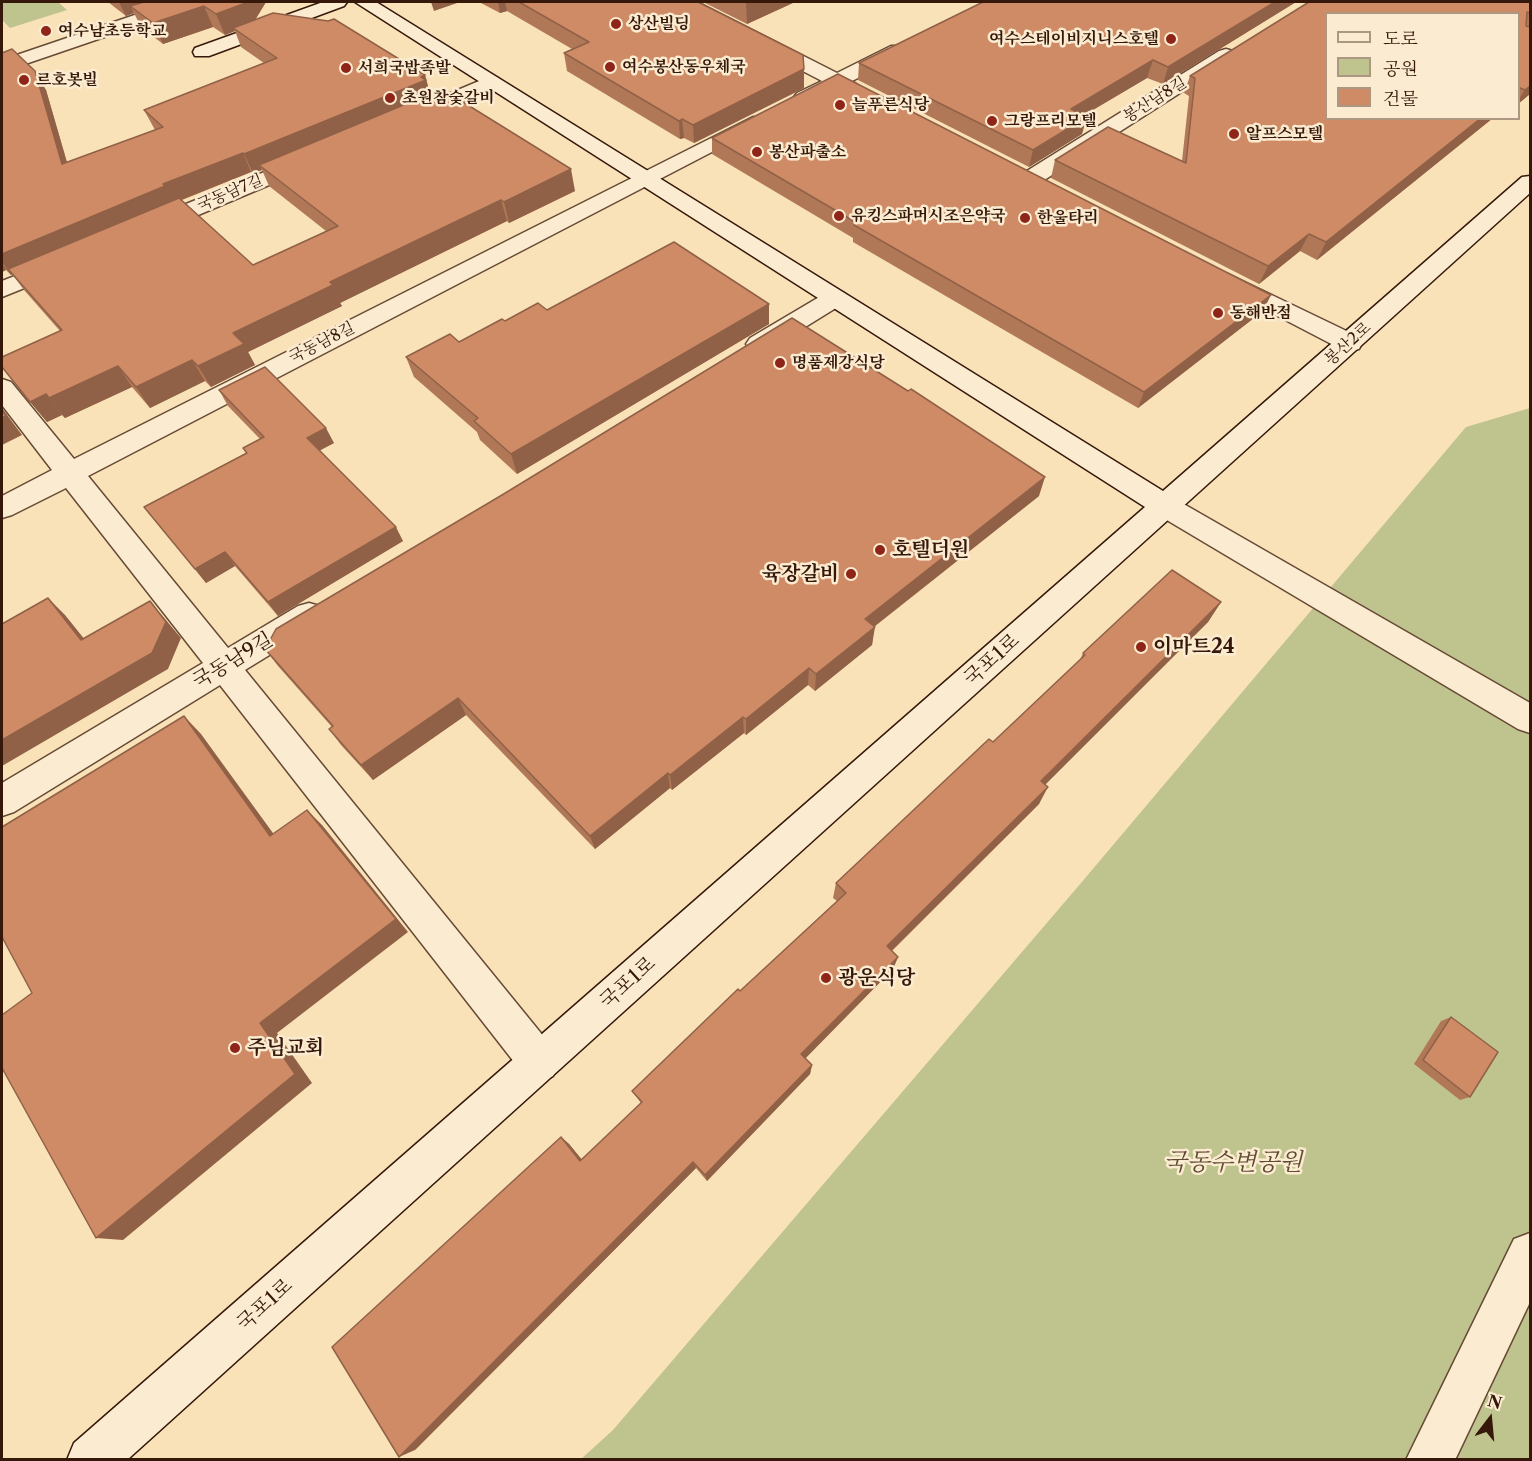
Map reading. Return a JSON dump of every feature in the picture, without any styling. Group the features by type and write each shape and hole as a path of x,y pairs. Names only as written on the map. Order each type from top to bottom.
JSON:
{"street":[{"path":"2,66 189,2"},
{"path":"202,52 338,2"},
{"path":"364,2 1165,506 1530,719"},
{"path":"684,2 868,96"},
{"path":"786,106 911,44"},
{"name":"봉산남8길","path":"1030,179 1241,46"},
{"path":"393,124 491,82"},
{"name":"국동남8길","path":"2,508 766,116"},
{"name":"국동남7길","path":"132,234 328,151"},
{"path":"1010,169 1051,190"},
{"name":"봉산2로","path":"1165,506 1530,182"},
{"path":"2,290 78,258"},
{"path":"1211,272 1350,343"},
{"path":"733,360 835,298"},
{"path":"2,388 539,1062"},
{"name":"국포1로","path":"91,1460 1165,506"},
{"name":"국동남9길","path":"2,801 336,599"},
{"path":"1430,1460 1530,1256"}],"green space":[{"path":"2,2 58,2 67,10 10,28 2,20"},
{"name":"국동수변공원","path":"1530,408 1530,1459 580,1460 613,1430 1081,883 1466,427"}],"building":[{"path":"144,2 245,2 216,14 204,6 153,23 130,6"},
{"path":"519,2 698,2 803,55 804,69 693,125 682,119 679,121 564,53 589,42"},
{"path":"983,2 1275,2 1168,67 1153,60 1071,109 1087,117 1033,150 859,63"},
{"path":"1309,2 1530,2 1530,13 1527,12 1526,26 1530,27 1530,86 1525,90 1520,88 1520,12 1325,12 1325,120 1478,120 1326,242 1309,234 1268,266 1055,160 1108,127 1186,163 1195,78 1190,76"},
{"path":"273,13 328,21 334,19 425,75 421,77 426,80 244,154 163,184 165,186 2,254 2,53 12,49 35,71 62,164 163,127 144,110 277,58 233,28"},
{"path":"838,74 1271,295 1144,392 854,225 857,223 712,138"},
{"path":"442,89 571,169 330,282 333,285 233,333 244,344 198,366 192,360 136,387 118,366 49,398 46,394 30,402 2,367 2,357 62,330 8,269 179,198 253,265 338,226 259,165"},
{"path":"674,242 769,304 511,454 474,421 478,418 406,357 450,334 459,342 538,303 547,310"},
{"path":"792,318 908,391 911,389 1045,477 865,619 875,627 816,674 809,668 746,719 743,717 670,775 668,773 590,836 458,698 361,765 329,729 333,726 265,649 276,629 502,495"},
{"path":"265,367 326,428 307,438 396,527 268,602 225,552 195,569 144,507 247,453 243,448 264,437 219,390"},
{"path":"1172,570 1221,602 1041,781 1048,787 887,946 898,957 801,1054 812,1065 705,1175 693,1162 399,1457 332,1347 561,1137 580,1161 642,1102 632,1091 738,989 740,991 846,893 836,883 989,739 993,742 1085,655 1083,653"},
{"path":"48,598 81,640 150,601 166,622 152,653 2,740 2,624"},
{"path":"184,716 270,836 307,810 396,919 260,1023 295,1074 96,1238 2,1068 2,1015 32,993 2,937 2,827"},
{"path":"1451,1017 1498,1052 1470,1097 1423,1060"}],"place":[{"name":"상산빌딩","path":"616,24"},
{"name":"여수남초등학교","path":"46,31"},
{"name":"여수스테이비지니스호텔","path":"1171,39"},
{"name":"여수봉산동우체국","path":"610,67"},
{"name":"서희국밥족발","path":"346,68"},
{"name":"르호봇빌","path":"24,80"},
{"name":"초원참숯갈비","path":"390,98"},
{"name":"늘푸른식당","path":"840,105"},
{"name":"그랑프리모텔","path":"992,121"},
{"name":"알프스모텔","path":"1234,134"},
{"name":"봉산파출소","path":"757,152"},
{"name":"유킹스파머시조은약국","path":"839,216"},
{"name":"한울타리","path":"1025,218"},
{"name":"동해반점","path":"1218,313"},
{"name":"명품제강식당","path":"780,363"},
{"name":"호텔더원","path":"880,550"},
{"name":"육장갈비","path":"851,574"},
{"name":"이마트24","path":"1141,647"},
{"name":"광운식당","path":"826,978"},
{"name":"주님교회","path":"235,1048"}]}
